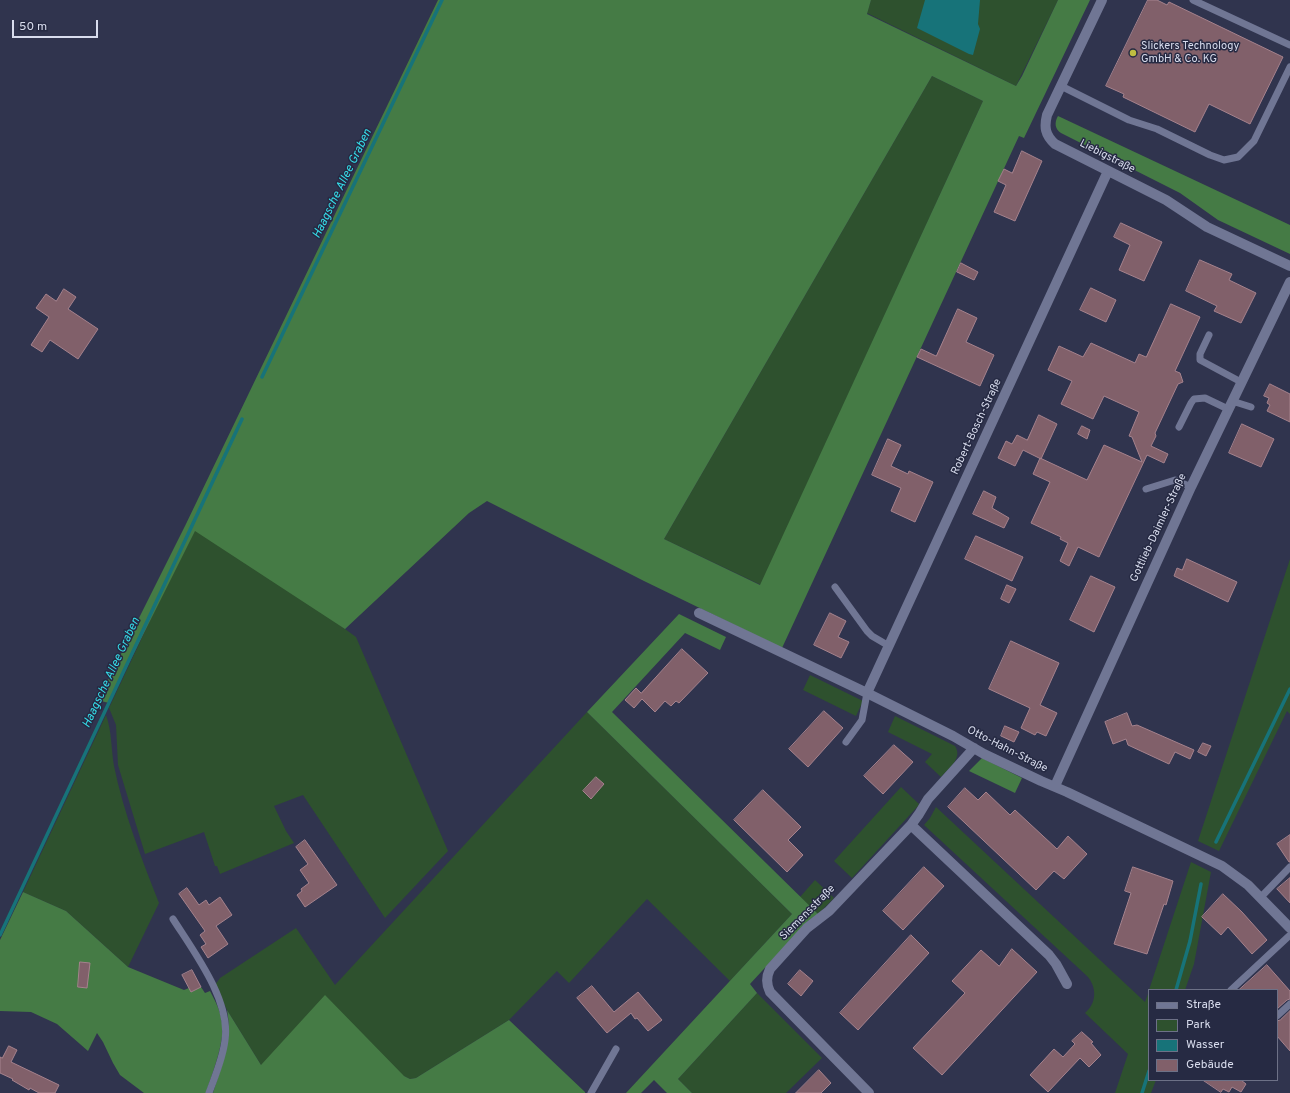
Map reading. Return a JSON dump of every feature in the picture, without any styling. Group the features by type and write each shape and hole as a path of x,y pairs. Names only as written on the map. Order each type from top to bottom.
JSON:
{"street":[{"name":"Liebigstraße","path":"1102,0 1047,115 1045,129 1046,134 1055,144 1166,200 1207,227 1290,266"},
{"name":"Robert-Bosch-Straße","path":"867,693 1108,171"},
{"name":"Gottlieb-Daimler-Straße","path":"1055,786 1190,487 1290,282"},
{"name":"Otto-Hahn-Straße","path":"699,613 867,693 1041,781 1055,786 1222,866 1248,885 1290,928"},
{"name":"Siemensstraße","path":"870,1093 770,992 766,981 767,975 770,969 807,928 829,911 911,825 928,799 974,748"},
{"path":"911,825 1049,955 1056,964 1067,984"}],"lane":[{"path":"1193,0 1290,44"},
{"path":"1061,86 1129,120 1157,129 1210,155 1224,160 1238,157 1254,141 1290,67"},
{"path":"1209,335 1200,354 1200,360 1241,382"},
{"path":"1179,427 1190,403 1194,399 1204,398 1230,405 1251,407"},
{"path":"1146,488 1174,480 1190,487"},
{"path":"835,587 867,631 872,636 889,646"},
{"path":"846,742 862,720 867,693"},
{"path":"1261,897 1290,867"},
{"path":"173,919 210,980 222,1007 226,1022 225,1041 209,1093"},
{"path":"1232,989 1290,935"},
{"path":"1278,1015 1290,1004"},
{"path":"591,1093 616,1049"}],"green space":[{"path":"871,0 1058,0 1016,86 867,13"},
{"path":"932,76 983,101 761,585 664,539"},
{"path":"197,521 356,637 448,851 385,918 303,795 274,806 286,831 294,843 220,874 217,866 215,866 204,832 145,854 118,765 116,725 109,708"},
{"path":"1290,559 1290,714 1287,711 1219,851 1198,841"},
{"path":"810,675 863,701 856,716 803,690"},
{"path":"587,712 792,914 730,981 647,899 569,983 557,971 509,1020 416,1078 410,1079 404,1076 261,1065 227,1010 215,985 220,978 296,928 335,985"},
{"path":"106,715 114,766 122,800 159,903 128,967 66,911 23,892"},
{"path":"895,716 955,746 957,750 956,759 941,777 925,762 932,754 888,732"},
{"path":"901,787 919,804 918,806 852,878 834,861"},
{"path":"936,807 1145,1002 1148,994 1148,1081 1156,1081 1151,1093 1115,1093 1128,1054 1085,1013 1092,1005 1094,1000 1093,985 1090,980 924,825"},
{"path":"1191,862 1211,872 1194,964 1185,989 1149,989"},
{"path":"815,880 834,898 818,914 800,897"},
{"path":"757,993 822,1058 786,1093 692,1093 678,1079"}],"shaded area":[{"path":"438,0 871,0 867,14 1016,86 1058,0 1090,0 1024,138 1019,136 782,648 644,581 487,501 469,513 345,629 195,531 109,703 101,701 101,694 185,526","holes":["932,76 983,101 760,585 664,539"]},
{"path":"1058,116 1290,225 1290,254 1218,220 1180,193 1061,133 1057,130 1056,126"},
{"path":"679,614 726,637 720,650 685,633 612,712 818,914 808,921 750,984 757,993 678,1079 692,1093 667,1093 654,1080 641,1093 626,1093 792,914 587,712"},
{"path":"982,758 1022,778 1015,793 969,771"},
{"path":"23,892 66,911 128,967 184,990 189,988 191,992 201,987 205,993 210,991 218,1006 220,1014 222,1023 222,1039 206,1093 144,1093 120,1075 97,1033 88,1051 57,1024 31,1012 0,1011 0,940"},
{"path":"325,995 404,1076 410,1079 416,1078 509,1020 585,1093 213,1093 228,1042 229,1032 227,1010 261,1065"}],"water":[{"path":"925,0 980,0 978,24 980,29 973,55 917,28"}],"building":[{"path":"1148,0 1157,0 1167,5 1169,2 1283,57 1250,124 1209,104 1195,132 1123,97 1124,94 1106,86"},
{"path":"1022,151 1042,161 1015,221 994,212 1006,185 998,181 1004,169 1012,173"},
{"path":"1121,223 1162,242 1144,281 1119,270 1130,245 1114,237"},
{"path":"1200,260 1232,274 1229,280 1256,293 1241,323 1214,311 1217,306 1186,291"},
{"path":"961,263 978,272 974,280 957,272"},
{"path":"1091,288 1116,300 1106,322 1080,310"},
{"path":"64,289 76,297 68,309 98,329 78,359 50,340 42,352 31,345 49,317 36,308 46,294 56,301"},
{"path":"1171,304 1200,317 1175,371 1180,373 1183,382 1178,384 1155,433 1156,436 1151,446 1168,454 1164,463 1147,455 1099,557 1078,547 1069,566 1060,561 1068,543 1060,539 1061,537 1031,523 1050,482 1033,474 1040,458 1087,480 1104,445 1142,462 1132,437 1129,436 1139,412 1104,396 1093,419 1061,404 1072,381 1048,370 1059,346 1083,357 1091,343 1135,363 1139,354 1146,357"},
{"path":"958,309 977,318 966,342 994,355 980,386 917,357 921,349 936,356"},
{"path":"1270,384 1290,394 1290,422 1267,411 1270,405 1267,403 1269,398 1264,396"},
{"path":"1039,415 1057,424 1041,459 1023,450 1015,466 998,458 1006,441 1012,444 1017,435 1027,440"},
{"path":"1242,424 1274,439 1261,467 1229,453"},
{"path":"1082,426 1090,430 1087,439 1078,434"},
{"path":"888,439 901,445 891,466 908,474 909,471 933,482 915,522 891,511 901,488 872,475"},
{"path":"984,491 996,497 992,508 1009,518 1004,528 973,514"},
{"path":"976,536 1023,557 1012,581 965,559"},
{"path":"1187,559 1237,582 1228,602 1174,576 1177,568 1182,570"},
{"path":"1091,576 1115,587 1094,632 1070,620"},
{"path":"1007,585 1016,589 1009,603 1001,599"},
{"path":"830,613 846,621 838,637 849,642 841,658 814,645"},
{"path":"1011,641 1059,663 1040,705 1057,713 1046,736 1037,732 1035,735 1021,728 1030,708 989,689"},
{"path":"682,649 708,673 679,703 676,701 671,706 665,701 655,712 642,699 634,708 625,700 636,688 641,693"},
{"path":"824,711 843,728 808,767 789,749"},
{"path":"1127,713 1132,726 1137,725 1194,750 1190,759 1175,752 1169,764 1128,745 1126,739 1113,744 1105,722"},
{"path":"1005,726 1019,732 1014,742 1001,736"},
{"path":"1203,743 1211,746 1206,756 1198,752"},
{"path":"894,745 913,762 883,794 864,776"},
{"path":"596,777 604,784 591,799 583,791"},
{"path":"965,788 978,800 986,792 1010,815 1015,810 1057,849 1068,836 1087,854 1064,879 1054,871 1036,890 948,807"},
{"path":"763,790 801,827 788,840 803,855 787,872 734,820"},
{"path":"1290,835 1290,862 1289,862 1277,844"},
{"path":"305,840 337,885 305,907 297,895 302,891 301,889 309,883 300,870 308,864 296,847"},
{"path":"924,867 944,886 903,930 883,911"},
{"path":"1133,867 1173,881 1166,905 1164,904 1147,954 1114,944 1131,893 1125,891"},
{"path":"1290,878 1290,903 1277,889"},
{"path":"187,888 199,905 206,900 209,905 220,897 232,915 216,926 228,944 208,958 201,947 206,944 200,935 205,931 179,894"},
{"path":"1223,894 1242,912 1267,940 1252,954 1228,927 1221,935 1202,917"},
{"path":"911,935 929,953 858,1030 840,1013"},
{"path":"1012,949 1037,972 942,1075 913,1048 965,993 952,981 981,950 999,966"},
{"path":"80,962 90,963 87,988 78,987"},
{"path":"1267,965 1290,991 1290,999 1278,1008 1278,989 1240,989"},
{"path":"192,970 201,987 191,992 182,975"},
{"path":"800,970 813,981 801,996 788,984"},
{"path":"592,986 614,1012 638,992 662,1020 648,1031 637,1018 635,1019 631,1013 607,1033 577,998"},
{"path":"1290,1011 1290,1051 1278,1037 1278,1021"},
{"path":"1082,1032 1093,1042 1091,1043 1101,1055 1089,1067 1080,1058 1048,1092 1030,1075 1054,1049 1063,1057 1075,1044 1072,1041"},
{"path":"9,1046 17,1050 11,1062 59,1085 55,1093 39,1093 30,1088 29,1090 12,1080 13,1079 0,1073 0,1057 2,1058"},
{"path":"819,1070 831,1083 821,1093 796,1093"},
{"path":"1204,1081 1242,1081 1246,1084 1241,1092 1232,1087 1229,1092 1223,1089 1221,1092"}],"waterway":[{"name":"Haagsche Allee Graben","path":"262,377 442,0"},
{"name":"Haagsche Allee Graben","path":"0,935 242,419"},
{"path":"1216,842 1290,689"},
{"path":"1176,989 1190,941 1201,884"},
{"path":"1142,1093 1148,1074"}],"place":[{"name":"Slickers Technology GmbH & Co. KG","path":"1133,53"}]}
